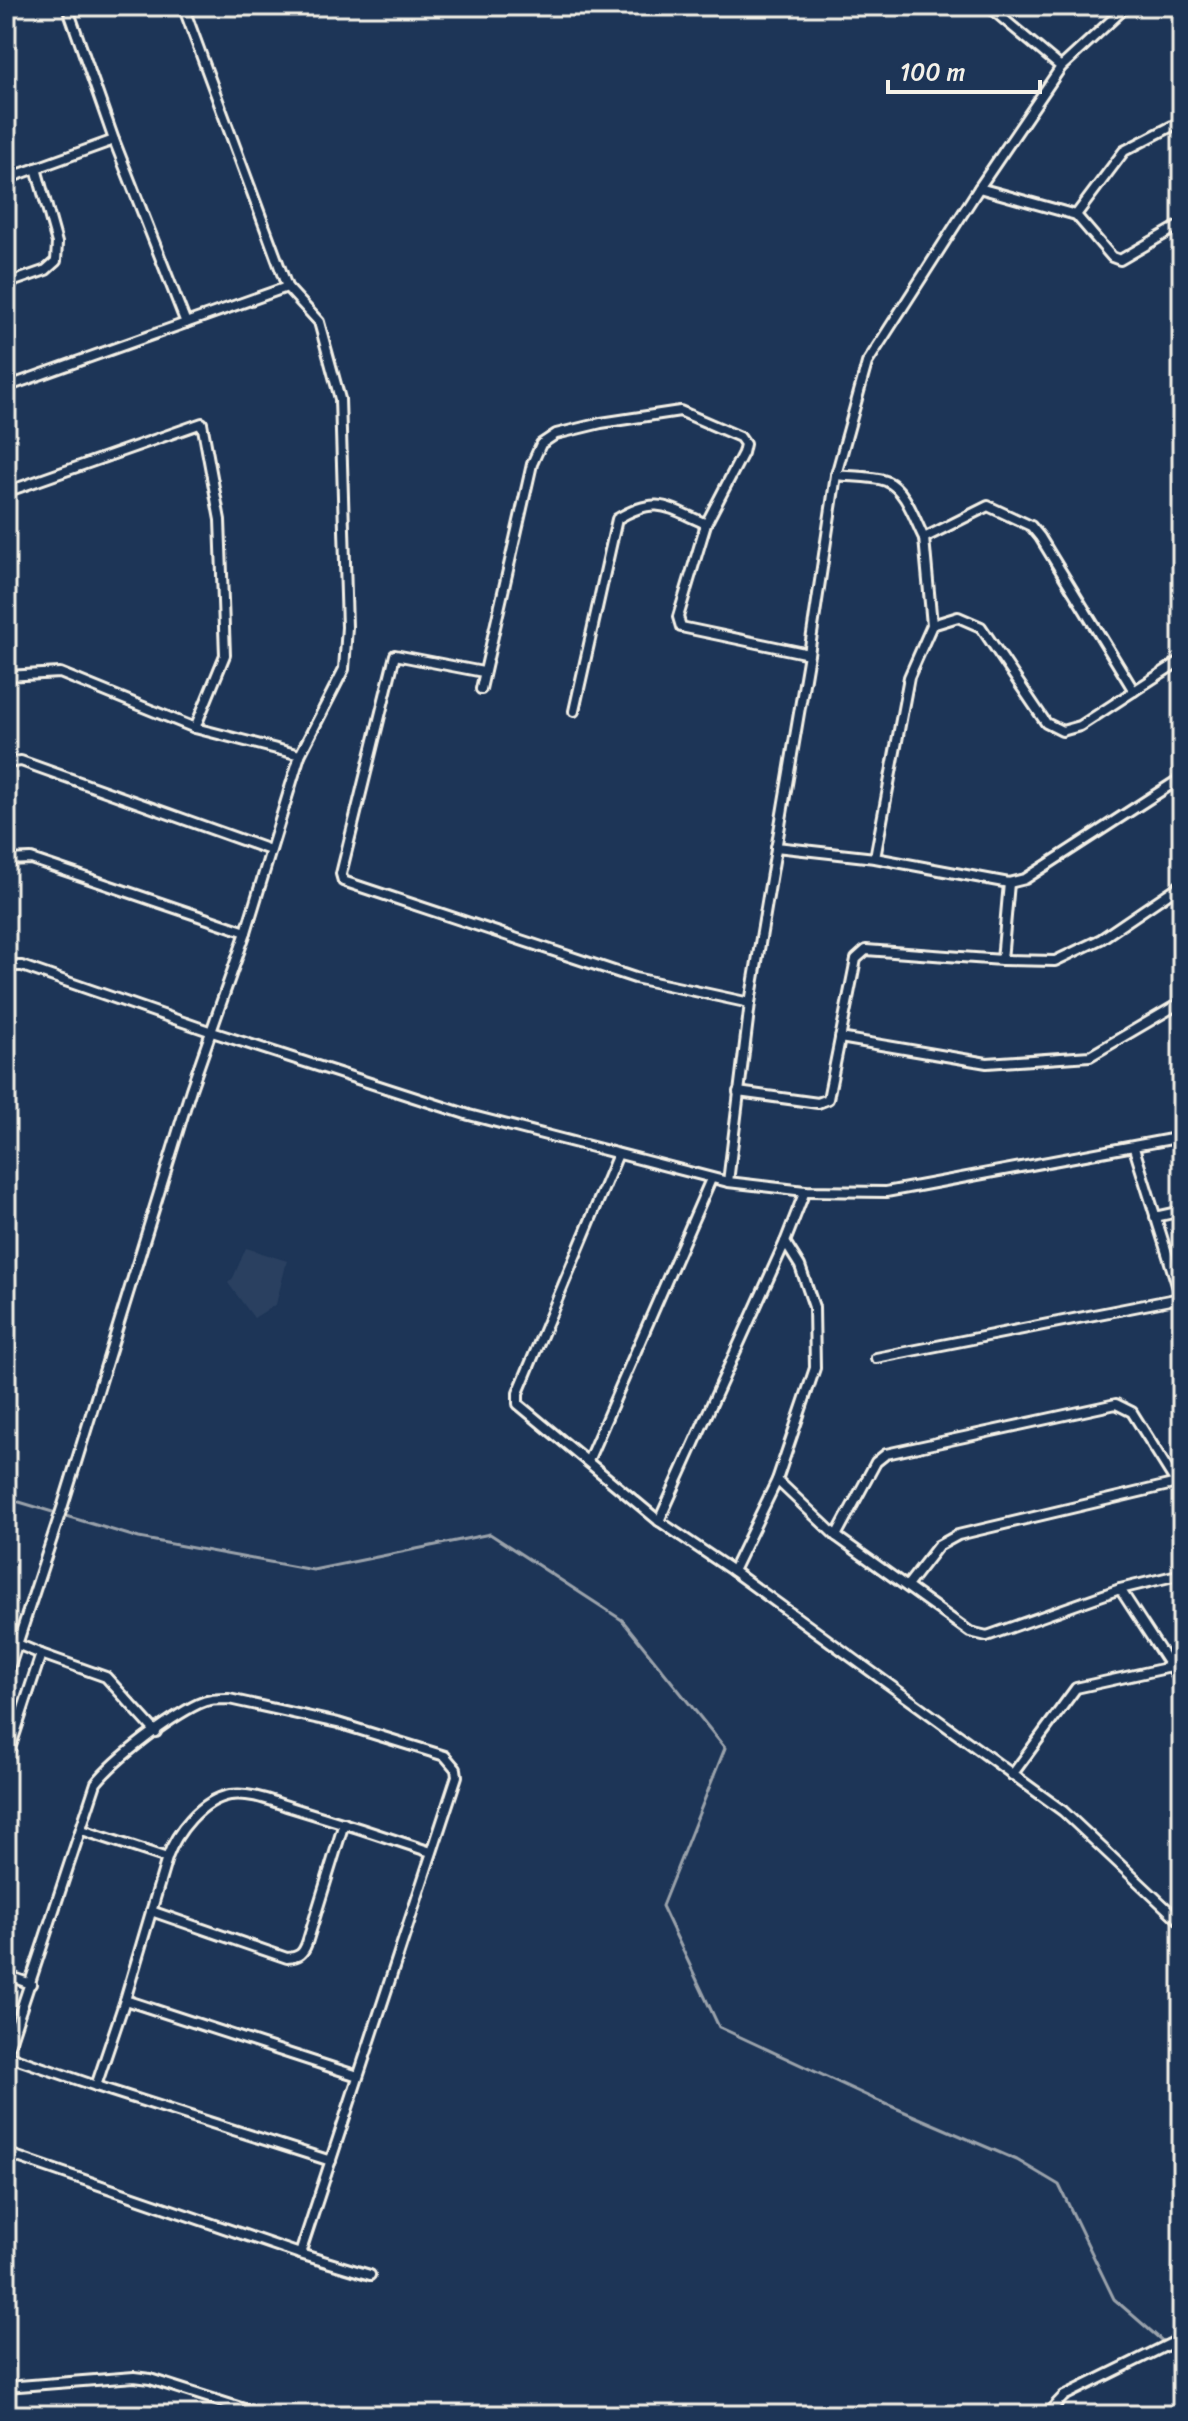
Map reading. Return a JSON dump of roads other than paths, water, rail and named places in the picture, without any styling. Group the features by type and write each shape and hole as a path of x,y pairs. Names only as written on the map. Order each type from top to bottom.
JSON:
{"street":[{"path":"67,6 114,140 186,323"},
{"path":"6,1678 63,1505 188,1098 246,932 300,755 344,669 346,596 340,399 319,322 287,287 183,6"},
{"path":"988,6 1061,67"},
{"path":"728,1182 750,1003 836,475 867,363 1061,67 1127,6"},
{"path":"1076,215 1124,151 1182,121"},
{"path":"6,179 114,140"},
{"path":"6,284 46,270 56,261 57,243 36,168"},
{"path":"979,188 1076,215 1112,257 1120,260 1182,224"},
{"path":"6,387 287,287"},
{"path":"481,689 532,464 541,444 556,434 601,423 680,411 740,437 745,444 706,524 678,617 681,627 809,654"},
{"path":"6,492 202,423 220,520 225,655 195,728"},
{"path":"836,475 885,480 894,486 924,538 932,625 909,677 875,858"},
{"path":"574,711 617,519 638,507 660,504 706,524"},
{"path":"924,538 988,506 1031,526 1134,691"},
{"path":"932,625 958,617 981,627 1046,723 1062,731 1080,726 1180,661"},
{"path":"483,672 395,655 341,874 343,881 635,978 750,1003"},
{"path":"6,676 60,673 195,728 300,755"},
{"path":"6,763 21,761 270,850"},
{"path":"776,847 875,858 1009,883 1025,879 1175,782 1182,781"},
{"path":"6,860 31,859 246,932"},
{"path":"1002,960 1009,883"},
{"path":"738,1092 818,1103 828,1099 856,959 866,950 1055,961 1101,939 1182,884"},
{"path":"6,966 22,966 212,1032 469,1115 728,1182 805,1191 886,1192 1182,1137"},
{"path":"840,1038 987,1063 1090,1056 1182,1002"},
{"path":"876,1358 1181,1300 1134,1148"},
{"path":"618,1154 518,1393 518,1404 659,1521 733,1571 1063,1811 1182,1923"},
{"path":"588,1461 711,1179"},
{"path":"659,1521 805,1191"},
{"path":"1155,1217 1182,1211"},
{"path":"733,1571 777,1480 815,1368 814,1307 800,1266 785,1242"},
{"path":"836,1536 876,1462 886,1454 1116,1404 1132,1412 1182,1492"},
{"path":"777,1480 836,1536 970,1632 987,1636 1120,1589 1182,1574"},
{"path":"907,1586 938,1546 958,1535 1177,1483"},
{"path":"1120,1589 1182,1684"},
{"path":"17,1644 106,1677 156,1732"},
{"path":"6,1761 41,1654"},
{"path":"1012,1775 1076,1688 1171,1667"},
{"path":"300,2254 331,2161 431,1852 457,1776 451,1762 438,1752 338,1723 213,1698 198,1703 156,1732 105,1772 96,1783 6,2055 331,2161"},
{"path":"96,2086 172,1845 188,1822 220,1798 249,1795 431,1852"},
{"path":"151,1911 287,1958 302,1955 344,1823"},
{"path":"82,1830 167,1858"},
{"path":"6,1975 31,1984"},
{"path":"125,2000 358,2076"},
{"path":"6,2153 370,2275"},
{"path":"1046,2415 1064,2396 1178,2340"},
{"path":"6,2387 134,2377 150,2379 263,2415"}],"waterway":[{"path":"6,1498 139,1538 313,1570 490,1534 622,1620 725,1748 662,1906 719,2027 872,2098 1017,2160 1059,2185 1114,2299 1182,2358"}]}
